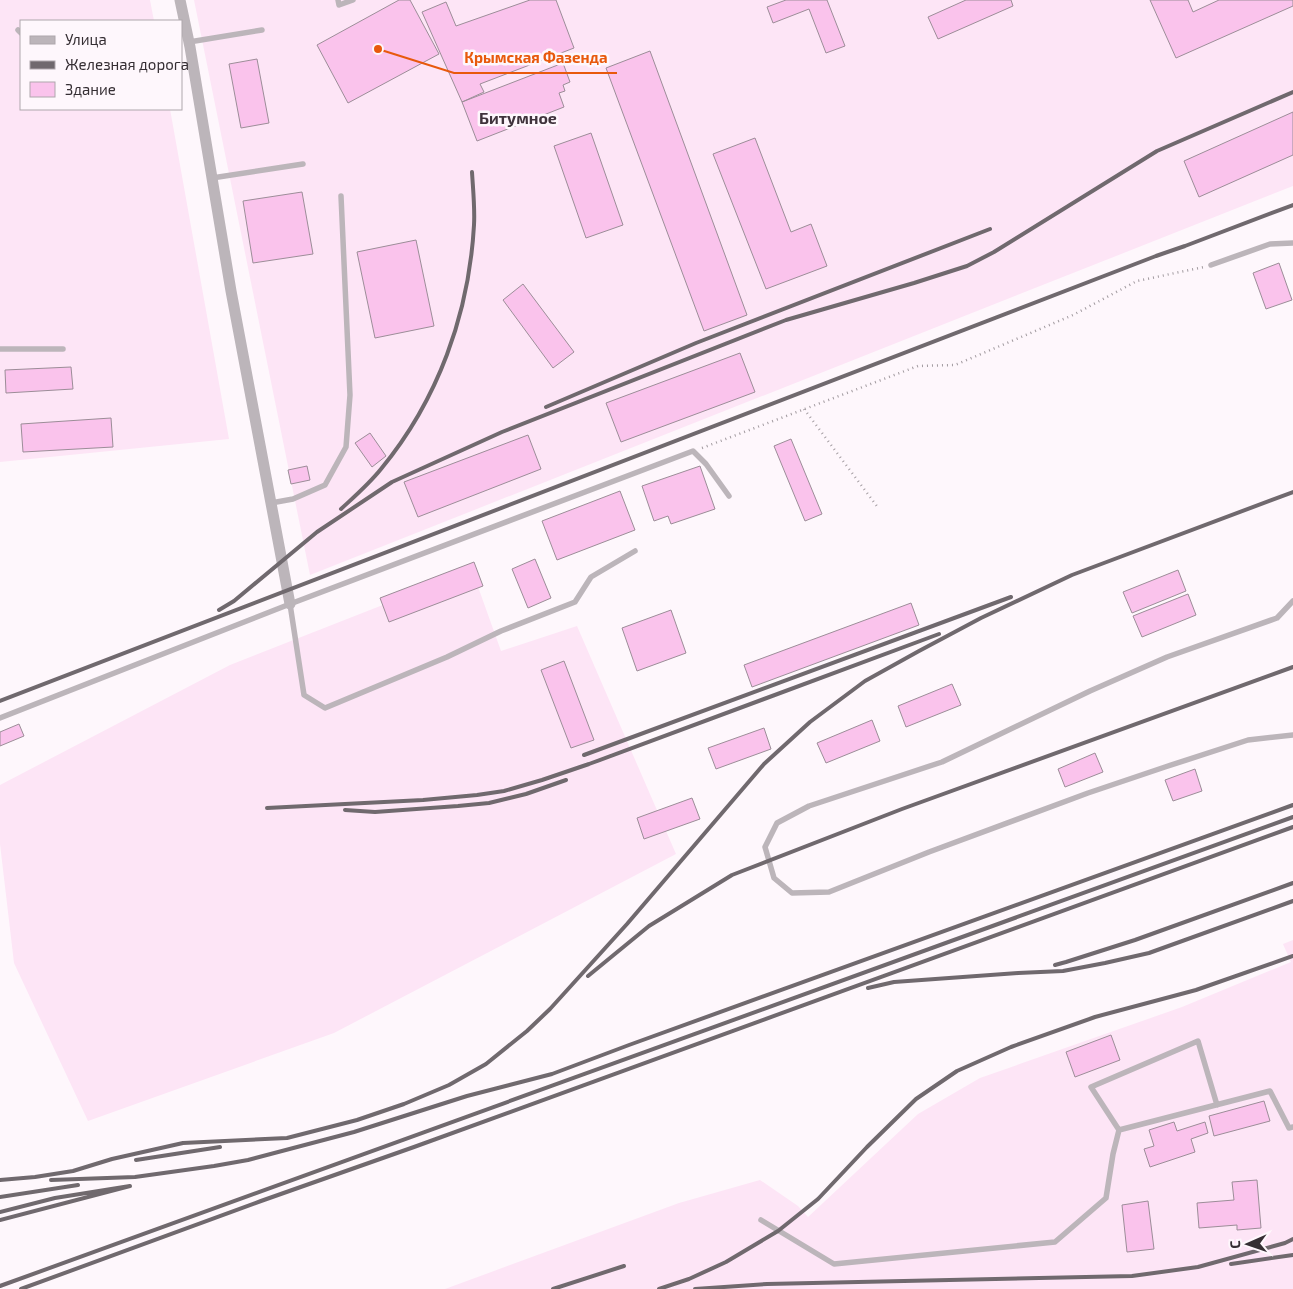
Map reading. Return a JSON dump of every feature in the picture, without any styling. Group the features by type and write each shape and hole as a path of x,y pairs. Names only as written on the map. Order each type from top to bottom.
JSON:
{"street":[{"path":"180,0 231,291 290,604"}],"lane":[{"path":"338,0 339,5 353,0"},
{"path":"187,45 262,30"},
{"path":"212,178 303,164"},
{"path":"271,503 293,499 326,485 346,447 350,395 341,196"},
{"path":"1211,265 1270,244 1293,243"},
{"path":"0,349 64,349"},
{"path":"0,718 290,604 693,451 706,464 729,496"},
{"path":"290,604 304,695 325,708 447,657 501,631 575,602 591,577 635,551"},
{"path":"1293,601 1277,618 1167,657 1090,691 942,762 809,806 777,824 765,847 774,878 792,893 829,892 938,848 1164,767 1248,740 1293,735"},
{"path":"761,1220 834,1264 1056,1242 1106,1198 1119,1130 1091,1087 1198,1041 1217,1105"},
{"path":"1119,1130 1270,1091 1289,1128 1293,1127"}],"path":[{"path":"693,451 918,366 955,365 1072,315 1137,281 1211,265"},
{"path":"804,409 879,509"}],"shaded area":[{"path":"0,0 150,0 154,20 20,20 20,110 170,110 229,439 0,462"},
{"path":"194,0 1293,0 1293,186 310,575"},
{"path":"472,570 501,651 577,626 676,854 334,1033 88,1121 14,963 0,844 0,785 230,665"},
{"path":"1293,940 1293,1289 445,1289 679,1203 760,1180 798,1206 808,1217 918,1114 980,1078 1182,1007 1291,962 1283,944"}],"building":[{"path":"399,0 410,0 439,54 348,103 317,45"},
{"path":"530,0 556,0 574,48 480,84 484,92 462,102 422,12 446,2 456,26"},
{"path":"786,0 827,0 845,46 826,53 809,9 773,23 767,7"},
{"path":"966,0 1011,0 1013,6 938,39 928,17"},
{"path":"1150,0 1188,0 1193,12 1219,0 1293,0 1293,6 1176,58"},
{"path":"650,51 747,315 704,331 606,68"},
{"path":"257,59 269,123 241,128 229,64"},
{"path":"563,63 570,82 563,85 565,91 559,93 564,107 477,141 462,102"},
{"path":"1293,112 1293,155 1199,197 1184,161"},
{"path":"591,133 623,225 586,238 554,146"},
{"path":"755,138 791,232 811,224 827,266 766,289 713,154"},
{"path":"302,192 313,254 253,263 243,201"},
{"path":"416,240 434,326 375,338 357,252"},
{"path":"1279,263 1292,300 1266,309 1253,273"},
{"path":"523,284 574,352 553,368 503,300"},
{"path":"740,353 755,392 621,442 606,403"},
{"path":"71,367 73,389 6,393 5,370"},
{"path":"111,418 113,447 23,452 21,424"},
{"path":"370,433 386,456 372,467 355,443"},
{"path":"528,435 541,469 418,517 404,482"},
{"path":"791,439 822,514 805,521 774,446"},
{"path":"307,466 310,480 291,484 288,470"},
{"path":"700,466 715,509 671,524 668,516 654,521 642,486"},
{"path":"620,491 635,530 557,560 542,521"},
{"path":"535,559 551,598 528,608 512,569"},
{"path":"474,562 483,586 389,622 380,598"},
{"path":"1178,570 1186,591 1132,613 1123,592"},
{"path":"1188,594 1196,615 1142,637 1133,616"},
{"path":"911,603 919,625 752,687 744,665"},
{"path":"671,610 686,653 637,671 622,628"},
{"path":"564,661 594,740 571,748 541,670"},
{"path":"952,684 961,705 906,727 898,706"},
{"path":"872,720 880,741 826,763 817,743"},
{"path":"19,724 24,736 0,746 0,732"},
{"path":"764,728 771,749 716,769 708,748"},
{"path":"1095,753 1103,772 1065,787 1058,769"},
{"path":"1195,769 1202,791 1173,801 1165,780"},
{"path":"692,798 700,819 644,839 637,818"},
{"path":"1111,1035 1120,1060 1075,1077 1066,1052"},
{"path":"1264,1101 1270,1121 1214,1136 1209,1116"},
{"path":"1174,1122 1177,1131 1205,1122 1208,1133 1191,1139 1195,1152 1150,1167 1144,1149 1154,1146 1149,1130"},
{"path":"1257,1180 1261,1228 1237,1230 1237,1225 1199,1228 1197,1203 1234,1200 1232,1182"},
{"path":"1148,1201 1154,1249 1127,1252 1122,1205"}],"railway":[{"path":"219,610 234,601 317,532 392,482 502,432 786,320 967,266 994,252 1157,151 1293,92"},
{"path":"341,509 362,490 401,442 419,414 447,354 457,323 471,258 474,219 472,172"},
{"path":"0,701 1293,205"},
{"path":"546,407 696,343 990,229"},
{"path":"0,1180 73,1171 112,1159 183,1143 287,1138 357,1120 404,1104 449,1085 486,1064 527,1031 550,1009 627,924 764,764 810,722 865,681 981,618 1072,575 1293,492"},
{"path":"584,755 1011,597"},
{"path":"267,808 423,800 504,791 589,764 939,634"},
{"path":"588,976 649,926 732,875 902,809 1293,667"},
{"path":"345,810 375,812 489,803 526,794 566,780"},
{"path":"51,1180 135,1177 248,1160 354,1132 467,1096 552,1074 1293,805"},
{"path":"0,1286 1293,817"},
{"path":"21,1289 1293,827"},
{"path":"1055,965 1135,940 1293,883"},
{"path":"868,988 894,982 1063,971 1105,963 1149,953 1293,901"},
{"path":"659,1289 689,1279 726,1262 778,1231 818,1199 916,1099 957,1071 1011,1047 1095,1017 1196,990 1293,956"},
{"path":"136,1160 220,1147"},
{"path":"0,1197 78,1185"},
{"path":"0,1212 55,1198 130,1186 0,1220"},
{"path":"695,1289 767,1284 1132,1276 1198,1267 1285,1243 1293,1239"},
{"path":"1231,1264 1293,1255"},
{"path":"553,1289 624,1266"}],"place":[{"name":"Крымская Фазенда","path":"378,49"}],"district":[{"name":"Битумное","path":"518,117"}]}
